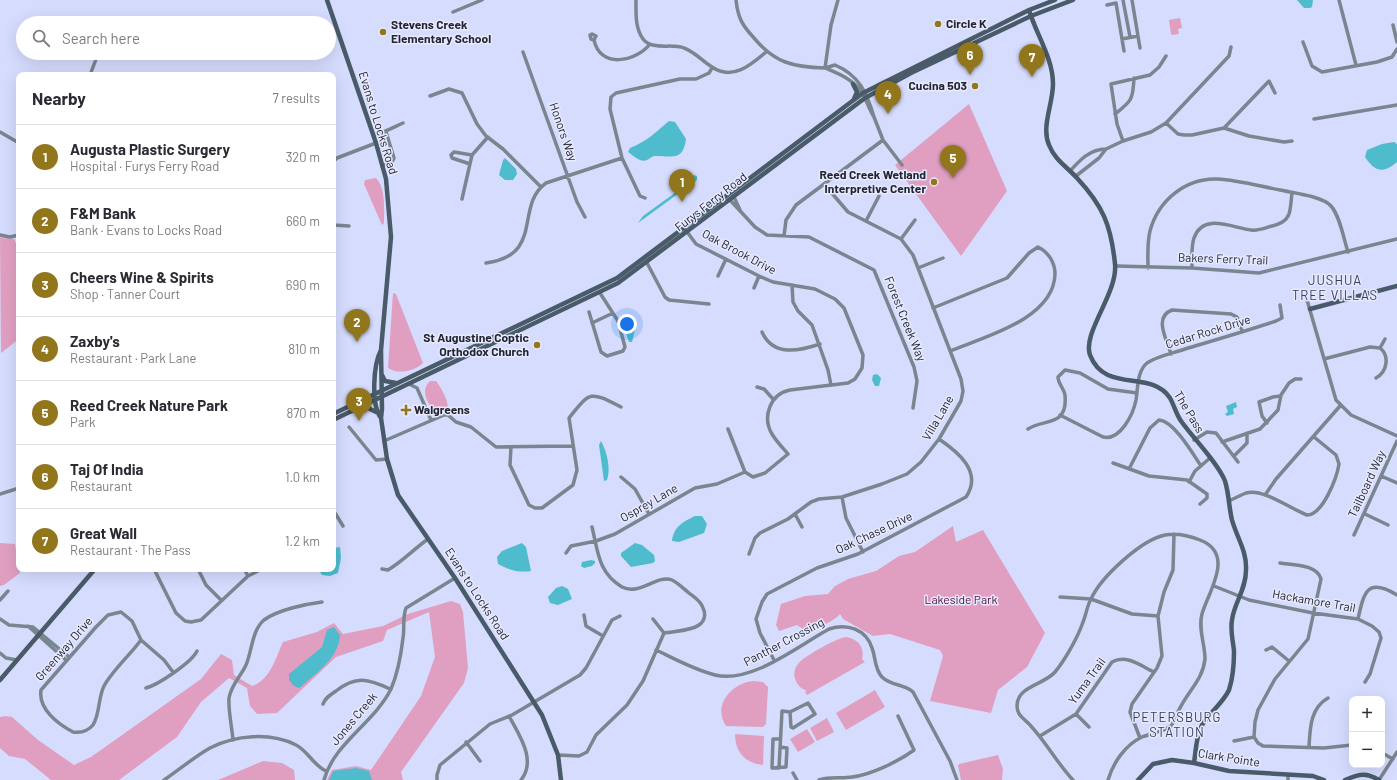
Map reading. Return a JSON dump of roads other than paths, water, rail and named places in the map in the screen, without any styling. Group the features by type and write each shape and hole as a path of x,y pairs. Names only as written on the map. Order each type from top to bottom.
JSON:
{"street":[{"name":"Evans to Locks Road","path":"327,0 332,16"},
{"path":"453,12 482,0"},
{"path":"636,0 638,27 644,40 650,44 683,48 702,58 712,68 723,72 741,70 751,66 766,52"},
{"path":"736,0 737,11 742,24 766,52 794,65 825,68 841,74 865,95"},
{"path":"825,68 831,25 838,0"},
{"name":"Furys Ferry Road","path":"336,419 600,293 618,283 647,263 854,99 865,95 1029,10 1055,0"},
{"name":"Furys Ferry Road","path":"946,53 1038,13 1073,0"},
{"path":"1123,0 1130,37"},
{"path":"1132,0 1140,48"},
{"path":"1339,0 1356,65"},
{"path":"1107,5 1116,3 1124,51"},
{"name":"The Pass","path":"1029,10 1045,48 1053,84 1047,127 1048,143 1057,160 1076,176 1096,199 1109,225 1116,266 1112,290 1097,319 1089,342 1089,352 1093,361 1109,376 1117,379 1157,386 1163,389 1171,399 1179,418 1194,440 1210,458 1224,480 1232,519 1246,556 1246,579 1241,598 1232,620 1234,652 1229,690 1203,723 1199,732 1194,763"},
{"path":"1118,14 1134,12"},
{"path":"1023,20 1035,24 1035,19 1038,13"},
{"path":"1393,25 1397,42"},
{"name":"Evans to Locks Road","path":"336,27 376,143 382,166 389,208 391,237 381,350 381,418 387,459 398,495 455,578 542,715 558,755 562,780"},
{"path":"1122,39 1138,36"},
{"path":"594,40 600,52 610,60 641,54 650,44"},
{"path":"1303,42 1312,66 1322,72 1392,58 1397,49"},
{"path":"1070,171 1090,153 1097,149 1106,148 1151,132 1166,123 1228,56 1231,47"},
{"name":"Honors Way","path":"523,52 577,202 585,217"},
{"path":"1123,141 1115,114 1111,84 1150,75 1159,67 1166,56"},
{"path":"91,72 96,60"},
{"path":"825,68 835,65 844,69 858,80 874,116 882,140 902,165"},
{"path":"645,198 640,196 622,158 610,109 611,97 616,93 680,79 696,79 709,73 712,68"},
{"path":"841,74 844,69"},
{"path":"1115,114 1130,103 1133,94 1134,78"},
{"path":"1224,128 1269,81 1275,93"},
{"path":"853,84 857,92 854,99"},
{"path":"430,96 449,89 462,93 477,124 488,138 503,149 541,187"},
{"name":"Furys Ferry Road","path":"336,412 616,278 732,198 865,95"},
{"path":"1314,119 1397,105"},
{"path":"373,136 386,132 390,128 403,123"},
{"path":"1166,123 1178,134 1184,135 1192,135 1224,128 1249,136 1284,142 1292,141"},
{"path":"0,132 16,141"},
{"path":"382,166 392,162 394,158 386,132"},
{"path":"462,199 472,156 488,138"},
{"path":"784,236 786,220 792,210 882,140"},
{"path":"336,160 344,155 376,143"},
{"path":"1076,176 1100,158 1106,148"},
{"path":"470,164 452,158 451,155 454,152 472,156"},
{"path":"486,263 499,262 512,254 519,245 526,234 533,197 546,183 622,158"},
{"path":"1148,268 1148,245 1152,223 1162,206 1179,189 1195,182 1215,179 1230,180 1310,197 1331,205 1335,211 1348,252"},
{"name":"Villa Lane","path":"749,554 755,538 760,533 795,514 804,507 818,500 842,497 907,474 921,462 939,439 961,401 963,391 961,379 913,254 901,239 843,208 824,184"},
{"path":"1192,268 1192,246 1194,237 1199,230 1212,223 1251,230 1260,230 1279,225 1284,222 1289,215 1292,193"},
{"path":"866,221 880,196"},
{"name":"Forest Creek Way","path":"732,198 755,227 767,235 809,237 874,270 914,366 917,381 913,408"},
{"path":"901,239 915,220"},
{"path":"336,225 349,226"},
{"name":"Oak Brook Drive","path":"686,231 696,244 759,276 773,282 815,289 835,299 844,308 863,355 862,368 855,379 848,383 790,390 782,392 773,398"},
{"path":"0,235 10,238 16,236"},
{"name":"Bakers Ferry Trail","path":"1116,266 1192,268 1250,273 1269,272 1397,239"},
{"path":"933,308 1006,278 1029,253 1038,247 1047,253 1052,261 1055,272 1051,292 1044,303 1018,323 950,351"},
{"path":"918,268 943,258"},
{"path":"718,276 726,259"},
{"path":"647,263 665,297 669,300 709,304"},
{"path":"754,288 759,276"},
{"path":"792,285 793,302 798,311 812,325 820,344 831,385"},
{"path":"1310,309 1397,286"},
{"path":"589,312 601,352 607,356 621,352 625,347 613,313 600,293"},
{"path":"1307,300 1336,400 1340,406 1351,415 1397,436"},
{"name":"Cedar Rock Drive","path":"1060,415 1103,437 1112,438 1122,430 1136,402 1138,382 1143,368 1148,362 1242,331 1276,322 1282,318 1280,305"},
{"path":"1171,354 1162,325 1162,318 1172,310 1231,314 1237,318 1242,331"},
{"path":"592,323 613,313"},
{"path":"762,332 772,345 783,350 798,351 820,344"},
{"path":"1380,348 1385,339"},
{"path":"1324,359 1370,347 1380,348 1386,354 1386,362 1379,377 1376,378"},
{"name":"Evans to Locks Road","path":"376,412 376,358 381,350"},
{"path":"1028,429 1047,423 1060,415 1064,403 1064,394 1058,377 1065,370 1080,373 1108,389 1137,393"},
{"path":"381,372 385,381 396,383"},
{"path":"417,388 420,378"},
{"path":"1222,442 1260,429 1278,410 1280,396 1289,383 1295,378 1302,379"},
{"path":"409,384 417,388 431,420"},
{"path":"728,429 745,472 753,477 765,473 788,454 772,435 769,426 769,409 773,398 764,389 757,387"},
{"path":"511,447 510,465 529,505 535,508 542,508 573,485 577,470 572,446 569,418 585,398 590,396 596,396 621,407"},
{"path":"1267,423 1262,416 1259,402 1268,398 1280,396"},
{"path":"1265,495 1276,479 1340,406"},
{"path":"356,409 368,408 376,412 381,418"},
{"path":"384,441 431,420 448,415 456,422 471,427 493,446 572,446"},
{"path":"1129,469 1150,428 1159,420 1166,422 1172,427 1201,466"},
{"path":"349,427 376,460 387,459"},
{"path":"1194,440 1211,432 1216,433 1238,462"},
{"path":"1234,456 1247,443 1247,433"},
{"path":"1229,501 1247,493 1265,495 1307,514 1314,514 1320,510 1340,464 1336,455 1314,437"},
{"name":"Oak Chase Drive","path":"774,660 757,626 758,611 764,597 774,589 817,568 844,560 863,552 956,504 966,497 972,487 972,475 964,460 952,448 939,439"},
{"name":"Tailboard Way","path":"1354,535 1365,514 1397,441"},
{"path":"1189,482 1195,471 1210,458"},
{"path":"1113,463 1149,476 1189,482 1207,494 1207,498 1200,504"},
{"name":"Osprey Lane","path":"566,553 571,546 596,541 615,534 695,488 717,484 745,472"},
{"path":"1381,476 1397,483"},
{"path":"621,477 635,490 649,514"},
{"path":"0,494 16,489"},
{"path":"842,497 846,518 863,552"},
{"path":"795,514 802,527"},
{"path":"1365,514 1388,526"},
{"path":"336,515 343,526"},
{"path":"558,755 578,756 587,752 596,735 627,705 643,681 664,634 693,627 702,622 704,611 699,601 672,580 662,580 635,590 622,586 605,573 601,566 592,527"},
{"path":"1140,738 1130,712 1132,704 1160,662 1162,650 1158,616 1164,592 1173,570 1174,534"},
{"path":"1073,780 1040,736 1020,716 1017,710 1019,698 1025,691 1048,678 1055,672 1079,632 1091,599 1104,580 1125,559 1157,538 1174,534 1202,541 1212,548 1216,555 1218,572 1202,617 1205,658 1203,669 1197,683 1179,709 1171,726 1140,738 1120,757 1108,780"},
{"path":"382,568 388,570 404,560 413,550 428,539"},
{"path":"1280,563 1312,569 1318,573 1321,579 1308,639 1289,661 1263,699 1255,722 1254,737 1258,743 1263,746 1309,747 1349,745"},
{"path":"0,680 92,572"},
{"path":"156,572 176,613 184,621 196,622 201,620 248,576 256,572"},
{"path":"200,572 206,585 221,600"},
{"path":"246,572 248,576"},
{"name":"Jones Creek","path":"324,780 326,770 331,761 367,721 390,690 399,665 404,636 402,622 406,608 455,578"},
{"name":"Hackamore Trail","path":"1214,586 1241,598 1313,613 1358,619 1372,626 1379,632 1381,638 1370,674 1365,682"},
{"path":"1358,619 1363,598 1370,588 1374,586 1385,588 1397,595"},
{"path":"0,600 8,591"},
{"path":"1060,598 1091,599 1132,614 1158,616"},
{"path":"233,740 229,700 231,690 245,667 259,626 265,620 275,615 300,606 322,602"},
{"name":"Greenway Drive","path":"141,640 105,685 100,695 95,720 89,729 79,733 69,730 54,719 44,708 40,699 43,686 67,658 108,615 114,613 121,612 132,621 141,640 164,660 173,672"},
{"path":"584,615 586,626 603,636"},
{"path":"438,780 437,775 440,765 466,742 490,724 509,716 580,675 586,668 612,620 620,616"},
{"path":"0,619 9,625 27,626 40,632 67,658"},
{"path":"653,619 664,634"},
{"path":"27,626 37,636 67,658"},
{"name":"Panther Crossing","path":"656,650 709,673 725,677 747,674 834,627 845,626 858,630 870,642 876,668 882,676 893,685 909,689 913,692 950,761 957,780"},
{"path":"1266,650 1272,647 1289,661"},
{"path":"146,688 153,686 173,672 195,656 197,651"},
{"path":"0,653 6,658 17,660"},
{"name":"Yuma Trail","path":"1040,736 1044,731 1076,714 1112,662 1121,659 1128,659 1154,672"},
{"path":"323,704 324,699 338,688 355,680 371,680 390,690"},
{"path":"1309,747 1311,722 1314,714 1319,705 1328,698"},
{"path":"779,768 782,712 790,712 808,703 815,714 793,728 790,725 790,712"},
{"path":"1076,714 1089,727"},
{"path":"509,716 525,750 528,760 527,771 521,780"},
{"path":"819,780 827,777 845,778 864,775 900,759 914,750 898,716"},
{"path":"164,780 209,748 233,740 256,737 279,738 302,749 318,767 326,770"},
{"path":"1234,741 1254,737"},
{"path":"780,739 773,739 772,768 786,767 787,751 784,747 780,747"},
{"path":"466,742 480,761"},
{"path":"1345,780 1361,773 1370,775 1379,780 1397,752"},
{"path":"1385,755 1393,759"},
{"name":"Clark Pointe","path":"1138,780 1152,764 1162,761 1194,763 1229,771 1288,778 1313,776 1324,780"},
{"path":"793,773 797,780"}],"place":[{"name":"Circle K","path":"938,24"},
{"name":"Stevens Creek Elementary School","path":"383,32"},
{"name":"Taj Of India","path":"970,75"},
{"name":"Great Wall","path":"1032,77"},
{"name":"Cucina 503","path":"975,86"},
{"name":"Zaxby's","path":"888,114"},
{"name":"Reed Creek Nature Park","path":"953,178"},
{"name":"Reed Creek Wetland Interpretive Center","path":"934,182"},
{"name":"Augusta Plastic Surgery","path":"682,202"},
{"name":"F&M Bank","path":"357,342"},
{"name":"St Augustine Coptic Orthodox Church","path":"537,345"},
{"name":"Walgreens","path":"406,410"},
{"name":"Cheers Wine & Spirits","path":"359,421"}],"district":[{"name":"JUSHUA TREE VILLAS","path":"1335,288"},
{"name":"PETERSBURG STATION","path":"1177,724"}],"park label":[{"name":"Lakeside Park","path":"961,600"}]}
